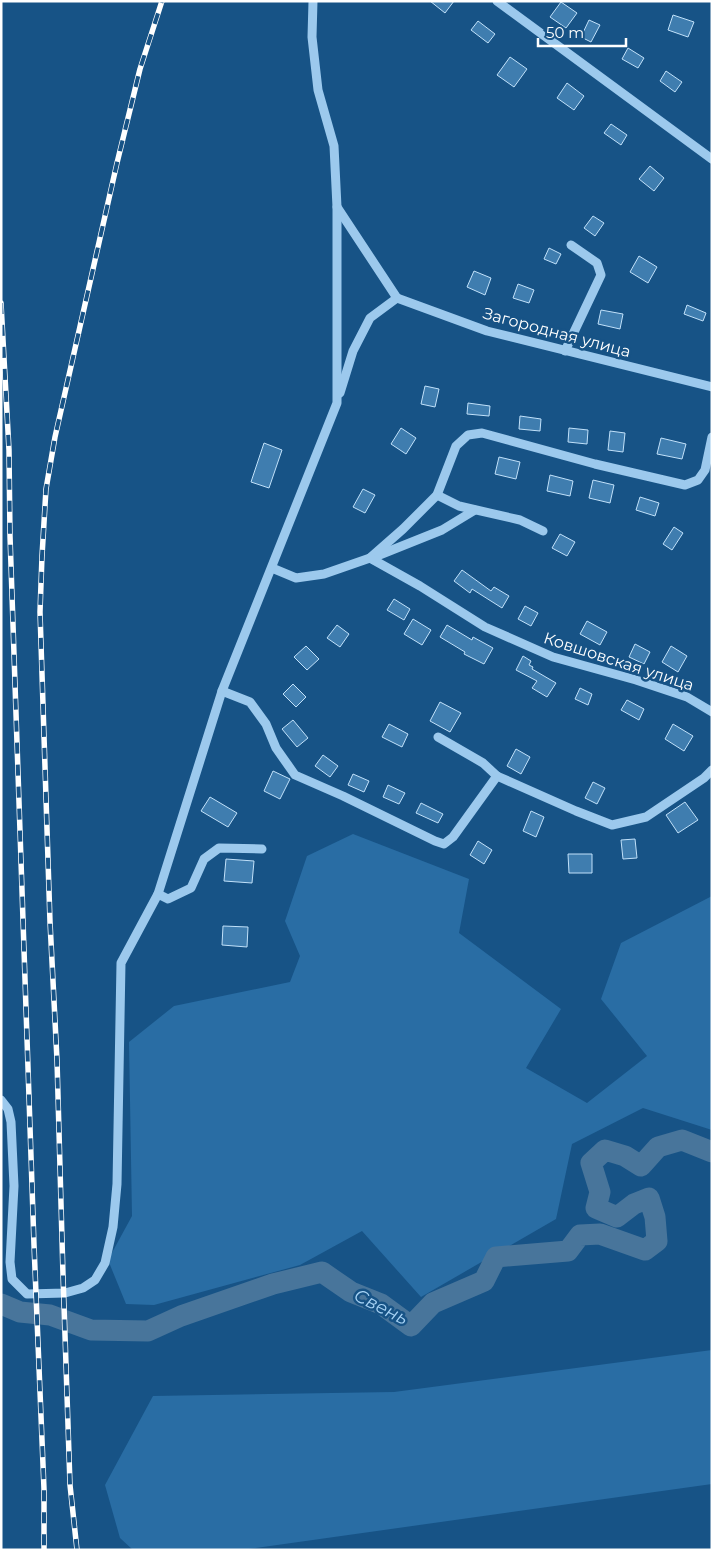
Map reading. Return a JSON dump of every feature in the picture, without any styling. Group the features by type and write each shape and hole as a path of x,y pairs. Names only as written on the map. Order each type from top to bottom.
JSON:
{"street":[{"path":"313,1 312,37 318,90 334,146 337,207 338,403"},
{"path":"497,1 712,159"},
{"path":"1,1100 8,1109 11,1122 14,1186 10,1262 12,1279 27,1294 65,1293 83,1288 95,1280 105,1263 113,1227 117,1184 120,963 158,894 222,691 338,403 353,350 370,318 397,298 337,207"},
{"path":"566,351 601,275 597,263 571,245"},
{"name":"Загородная улица","path":"397,298 487,331 712,387"},
{"path":"370,558 437,495 456,446 468,435 482,433 596,464 685,485 698,480 705,470 712,437"},
{"path":"437,495 459,506 520,520 543,531"},
{"path":"272,568 296,578 324,574 442,530 475,510"},
{"name":"Ковшовская улица","path":"370,558 420,586 485,627 553,658 636,680 687,697 712,712"},
{"path":"222,691 250,702 266,724 276,748 295,775 444,844 453,837 497,776"},
{"path":"438,736 483,763 497,776 612,825 646,817 704,778 712,770"},
{"path":"158,894 168,899 191,888 204,859 219,848 262,849"}],"shaded area":[{"path":"353,834 469,879 459,933 561,1009 526,1068 587,1103 647,1056 601,999 621,943 712,896 712,1130 643,1108 572,1144 556,1219 421,1297 362,1231 300,1265 154,1305 126,1304 108,1260 132,1216 129,1042 174,1006 290,982 300,956 285,921 307,856"},
{"path":"712,1350 712,1484 241,1550 133,1550 120,1538 105,1485 153,1396 394,1392"}],"building":[{"path":"430,1 454,1 445,13"},
{"path":"561,2 577,13 566,28 550,17"},
{"path":"673,15 694,22 688,37 668,30"},
{"path":"589,20 600,25 591,42 581,37"},
{"path":"478,21 495,34 488,43 471,30"},
{"path":"628,48 644,58 638,68 622,59"},
{"path":"510,57 527,69 514,87 497,75"},
{"path":"666,71 682,82 675,92 660,81"},
{"path":"567,83 584,96 574,110 557,98"},
{"path":"611,124 627,135 621,145 604,133"},
{"path":"650,166 664,178 654,191 639,179"},
{"path":"593,216 604,223 595,236 584,228"},
{"path":"549,248 561,254 556,264 544,259"},
{"path":"639,256 657,267 648,283 630,272"},
{"path":"474,271 491,278 485,295 467,287"},
{"path":"518,284 534,290 529,303 513,298"},
{"path":"687,305 706,313 703,321 684,314"},
{"path":"601,310 623,314 620,329 598,324"},
{"path":"425,386 439,389 435,407 421,404"},
{"path":"468,403 490,406 489,416 467,414"},
{"path":"520,416 541,419 540,431 519,429"},
{"path":"401,428 416,438 406,454 391,444"},
{"path":"569,428 588,430 587,444 568,442"},
{"path":"610,431 625,433 623,452 608,450"},
{"path":"661,438 686,444 682,459 657,454"},
{"path":"264,443 282,450 269,488 251,482"},
{"path":"499,457 520,462 516,479 495,474"},
{"path":"550,475 573,481 570,496 547,491"},
{"path":"593,480 614,485 610,503 589,498"},
{"path":"363,489 375,495 365,513 353,507"},
{"path":"640,497 659,503 655,516 636,510"},
{"path":"674,527 683,533 672,550 663,544"},
{"path":"560,534 575,542 567,556 552,548"},
{"path":"462,570 491,591 494,587 509,596 502,608 472,589 470,593 454,581"},
{"path":"394,599 410,609 404,620 387,610"},
{"path":"525,606 538,613 531,626 518,619"},
{"path":"413,619 431,630 422,645 404,634"},
{"path":"587,621 607,632 600,645 580,634"},
{"path":"337,625 349,634 340,647 327,638"},
{"path":"447,625 472,640 473,637 493,648 484,664 464,654 465,652 440,637"},
{"path":"635,644 650,652 644,664 629,657"},
{"path":"306,646 319,659 307,670 294,657"},
{"path":"671,646 687,656 678,672 662,662"},
{"path":"523,656 531,661 529,665 533,667 532,669 556,683 547,697 532,688 537,681 516,670"},
{"path":"293,684 306,697 296,707 283,694"},
{"path":"580,688 592,694 588,705 575,699"},
{"path":"627,700 644,709 639,720 621,710"},
{"path":"440,702 461,713 450,732 430,721"},
{"path":"293,720 308,738 297,747 282,729"},
{"path":"389,724 408,734 402,747 382,737"},
{"path":"673,724 693,736 684,751 665,739"},
{"path":"516,749 530,757 521,774 507,766"},
{"path":"323,755 338,766 330,777 315,766"},
{"path":"273,771 290,779 280,799 264,791"},
{"path":"353,774 369,781 364,792 348,785"},
{"path":"593,782 605,788 597,804 585,798"},
{"path":"388,785 405,793 399,804 383,797"},
{"path":"210,797 237,813 228,827 201,811"},
{"path":"685,802 698,820 678,833 666,815"},
{"path":"421,803 443,814 438,823 416,813"},
{"path":"531,811 544,817 536,837 523,831"},
{"path":"635,839 637,858 623,859 621,840"},
{"path":"478,841 492,850 484,864 470,855"},
{"path":"568,854 592,854 592,873 569,873"},
{"path":"226,859 254,861 252,883 224,881"},
{"path":"223,926 248,927 247,947 222,945"}],"waterway":[{"name":"Свень","path":"1,1304 20,1312 50,1315 91,1330 148,1331 181,1316 273,1284 322,1272 351,1292 381,1304 411,1326 433,1303 484,1281 496,1257 568,1251 580,1235 600,1234 645,1250 657,1241 655,1217 649,1198 634,1204 617,1217 596,1208 600,1192 591,1163 605,1150 625,1156 641,1166 658,1147 682,1140 712,1152"}],"railway":[{"path":"77,1550 70,1485 57,1060 50,922 40,612 42,556 46,489 55,437 140,69 162,1"},
{"path":"1,303 9,450 10,536 44,1489 44,1550"}]}
